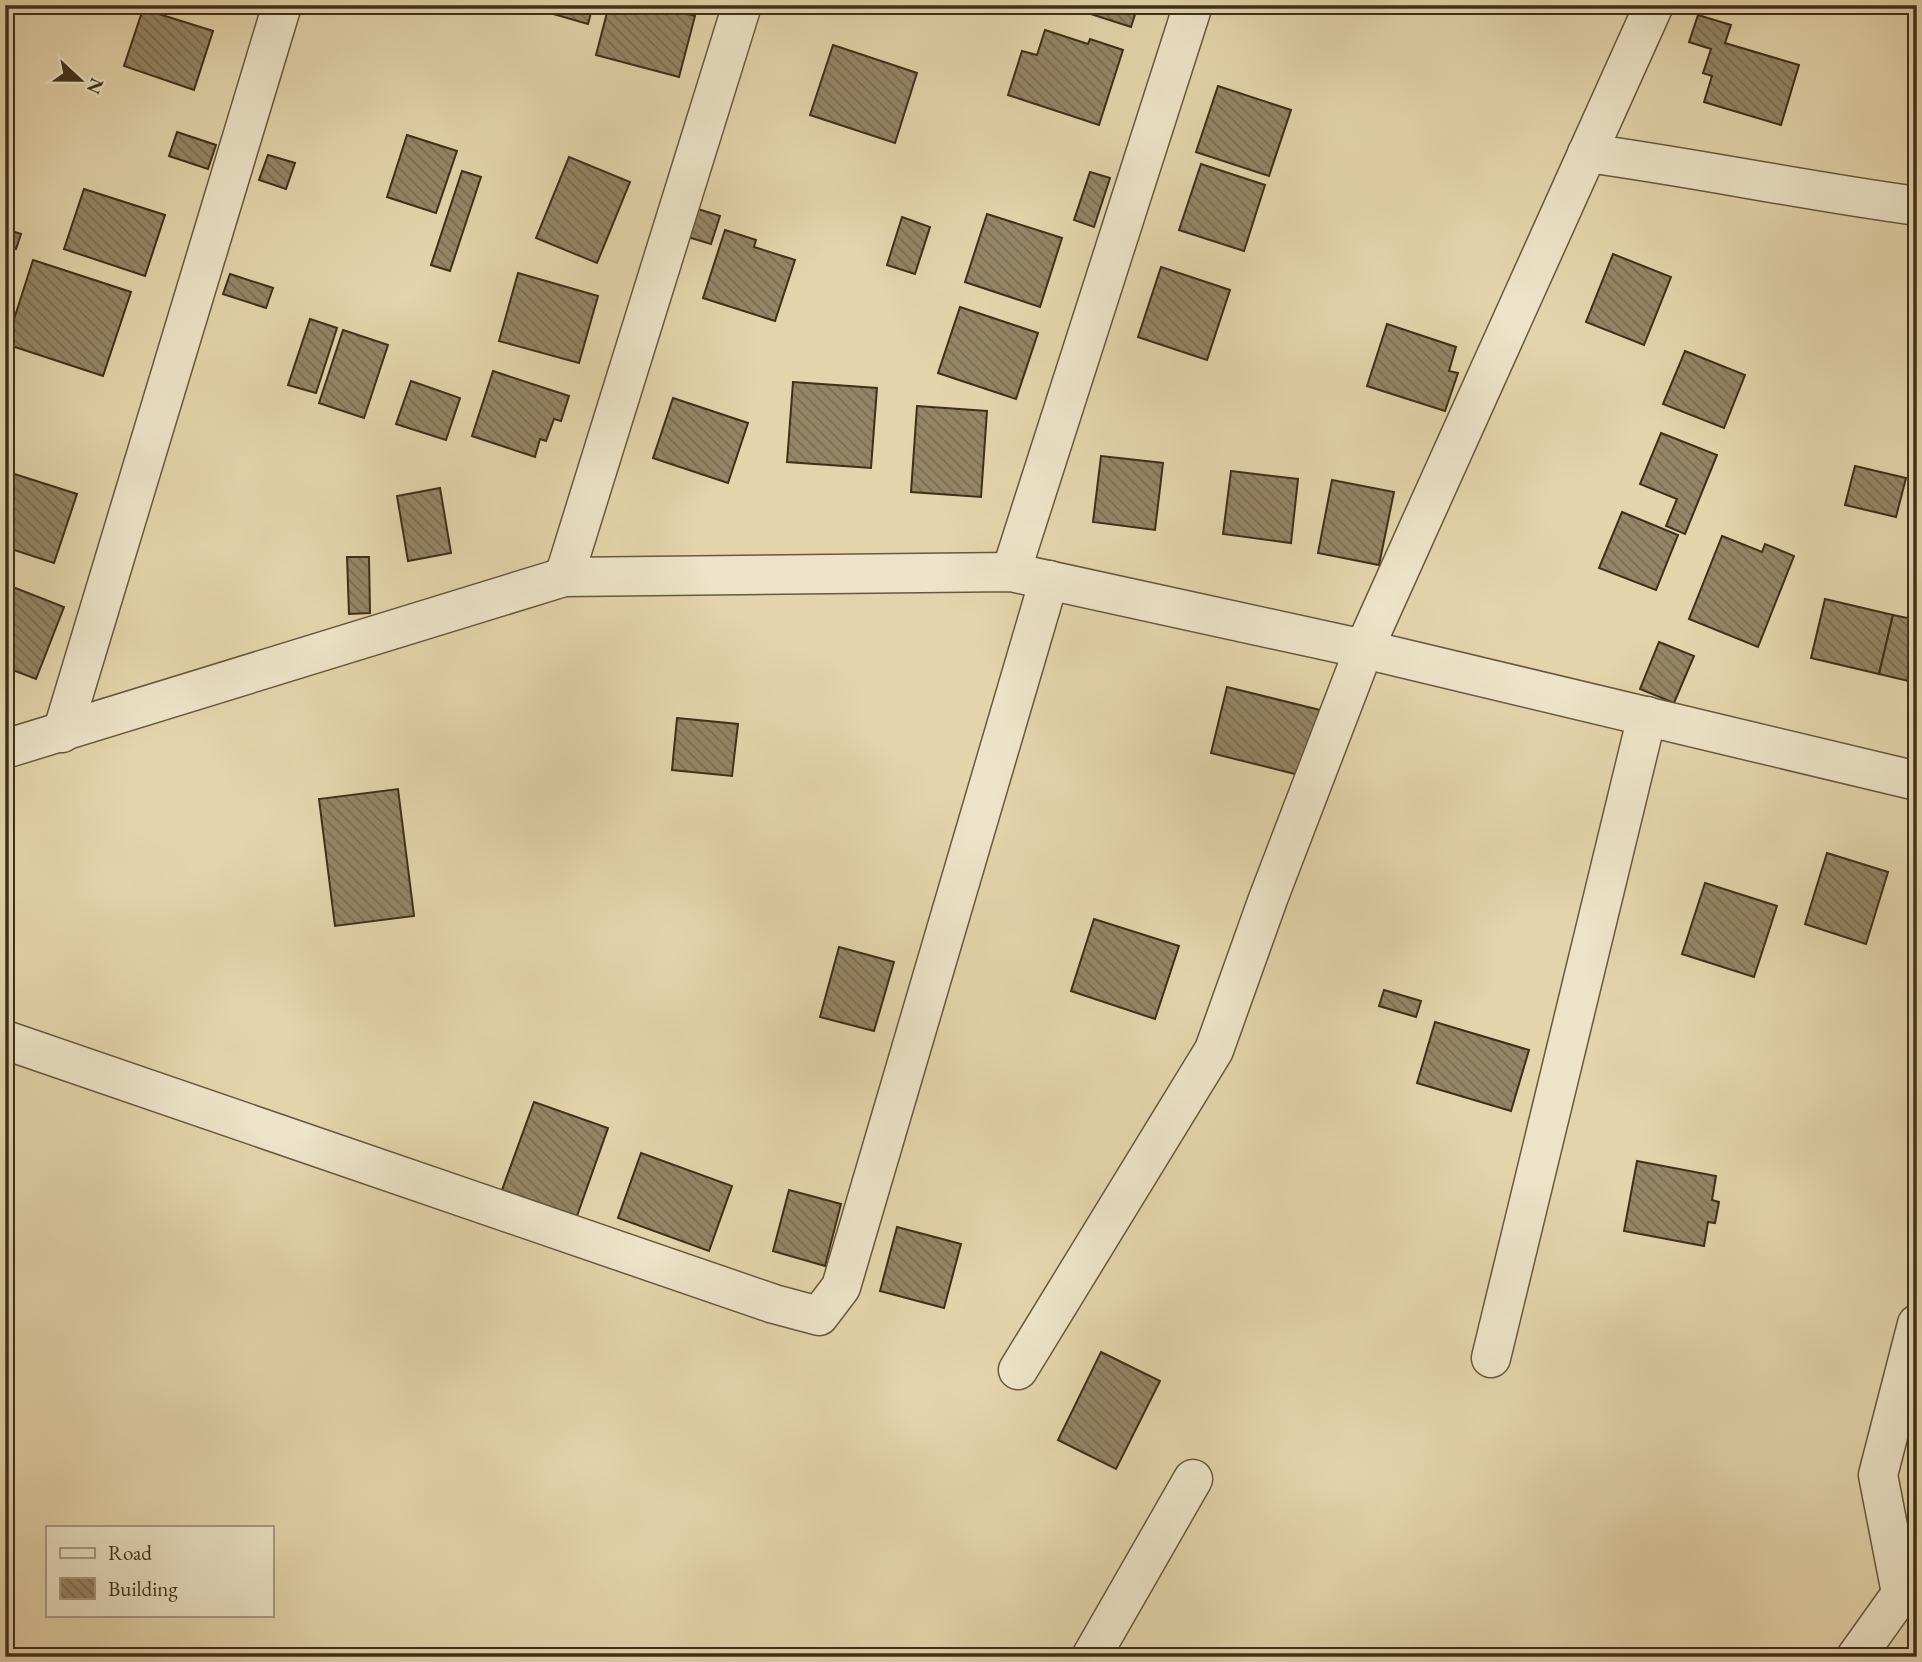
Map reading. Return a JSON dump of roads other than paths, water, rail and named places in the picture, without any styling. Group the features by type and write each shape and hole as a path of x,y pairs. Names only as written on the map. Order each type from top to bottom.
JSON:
{"street":[{"path":"62,733 282,5"},
{"path":"564,577 742,5"},
{"path":"1011,572 1193,5"},
{"path":"1017,1370 1214,1050 1364,649 1654,5"},
{"path":"1587,153 1689,167 1790,188 1917,206"},
{"path":"5,748 62,733 564,577 1011,572 1364,649 1917,781"},
{"path":"5,1040 774,1304 819,1316 841,1287 1049,580"},
{"path":"1491,1358 1647,716"},
{"path":"1856,1657 1909,1582 1878,1475 1917,1324"},
{"path":"1091,1657 1193,1479"}]}
